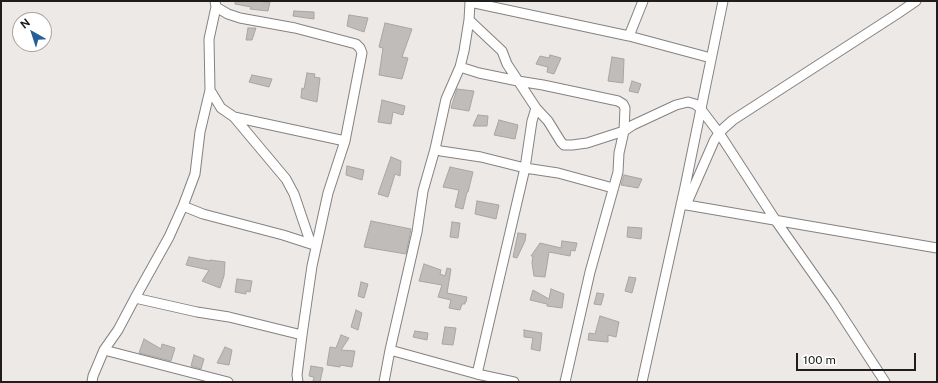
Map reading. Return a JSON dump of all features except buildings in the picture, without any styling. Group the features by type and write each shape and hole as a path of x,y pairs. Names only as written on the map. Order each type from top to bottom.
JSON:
{"street":[{"path":"384,382 417,232 423,191 446,99 460,67 469,20 468,1 629,36 711,58"},
{"path":"629,36 643,1"},
{"path":"642,382 683,204 700,108 722,1"},
{"path":"683,204 718,133 733,120 916,1"},
{"path":"92,382 104,350 118,330 169,237 195,174 201,125 210,90 209,39 216,4 228,14 240,18 295,28 356,44 362,53 345,141 314,245 297,375 298,382"},
{"path":"469,20 502,51 507,64 518,81 536,108 542,113 555,135 564,145 572,146 587,143 624,131 633,125 676,105 688,102 695,104 700,108 886,382"},
{"path":"460,67 479,73 618,101 625,108 624,131 619,153 618,172 590,272 565,382"},
{"path":"210,90 221,108 234,117 286,179 294,194 314,245"},
{"path":"477,374 525,168 532,121 536,108"},
{"path":"234,117 345,141"},
{"path":"434,149 525,168 558,172 613,188"},
{"path":"683,204 937,248"},
{"path":"183,206 203,214 283,235 314,245"},
{"path":"135,298 197,312 229,317 302,335"},
{"path":"104,350 228,382"},
{"path":"390,350 477,374 514,382"}]}
